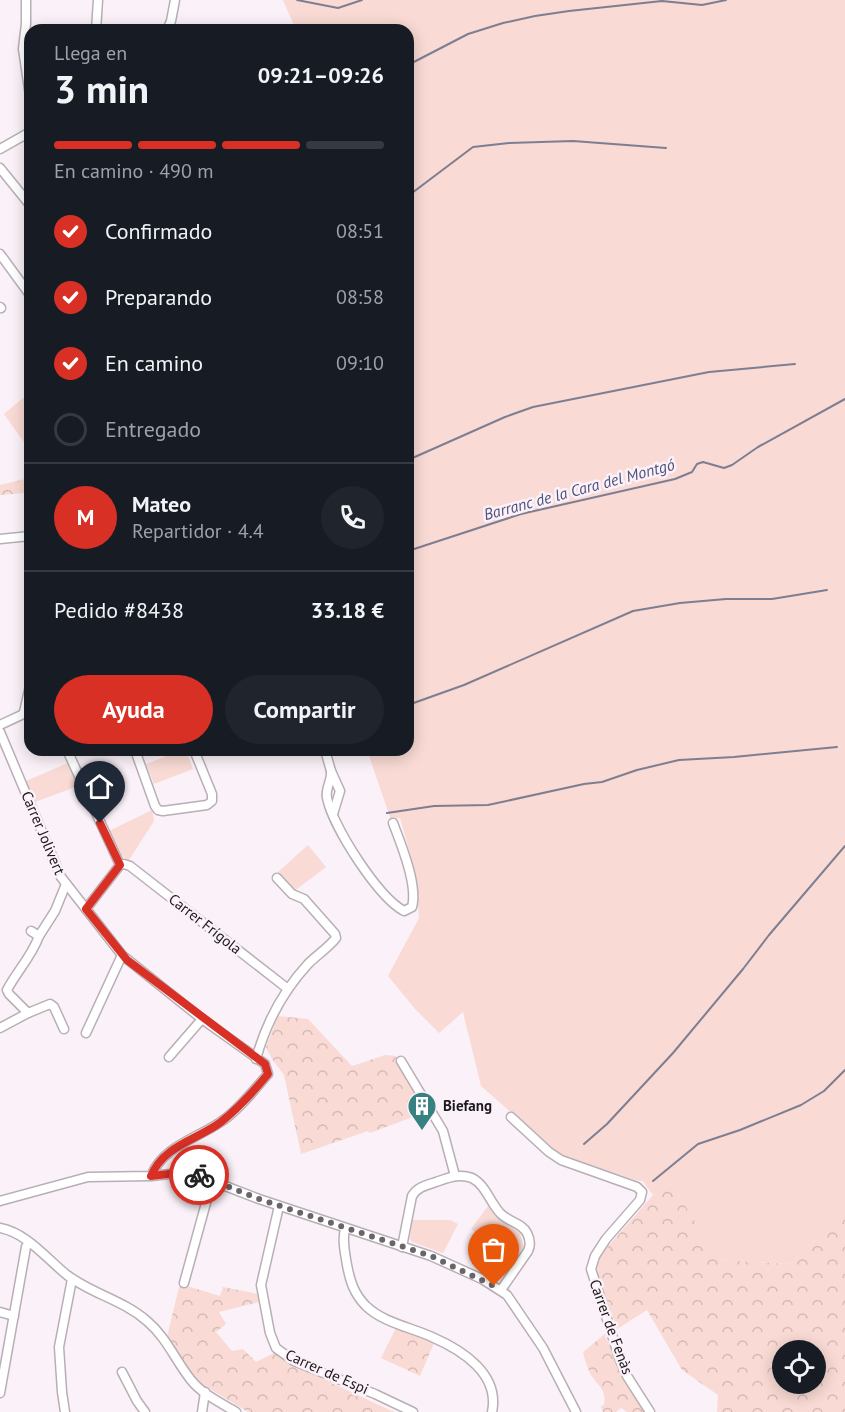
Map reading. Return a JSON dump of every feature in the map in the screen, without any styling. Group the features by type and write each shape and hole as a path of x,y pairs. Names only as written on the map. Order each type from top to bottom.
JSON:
{"street":[{"path":"26,0 26,24"},
{"path":"96,24 98,0"},
{"path":"170,24 175,0"},
{"path":"24,41 24,56"},
{"path":"0,149 24,135"},
{"path":"0,168 24,198"},
{"path":"0,254 24,287"},
{"path":"0,539 24,537"},
{"path":"0,725 24,713"},
{"name":"Carrer Jolivert","path":"0,732 57,870 66,884 122,955 256,1059"},
{"path":"70,756 120,865 86,909"},
{"path":"137,756 155,806 158,810 169,811 207,805 212,801 212,794 196,756"},
{"path":"327,756 340,791 333,814"},
{"path":"331,771 326,794 347,843 359,863 394,904 404,911 412,907 413,893 407,859 393,823"},
{"name":"Carrer Frígola","path":"120,865 130,866 288,988"},
{"path":"151,1176 154,1168 166,1155 220,1123 253,1092 268,1074 265,1064 256,1059 276,1008 288,988 306,966 335,940 336,936 304,899 292,894 277,878"},
{"path":"28,1013 9,994 8,990 55,911 66,884"},
{"path":"31,931 37,940"},
{"path":"86,1033 122,955"},
{"path":"0,1028 28,1013 52,1005 64,1029"},
{"path":"169,1057 202,1018"},
{"path":"401,1061 443,1131 455,1176"},
{"name":"Carrer de Fenàs","path":"511,1117 561,1160 634,1186 642,1192 640,1200 598,1251 591,1269 620,1360 627,1376 650,1412"},
{"path":"0,1201 88,1177 151,1176 186,1172 345,1229 444,1261 501,1290 510,1299 543,1348 576,1412"},
{"path":"402,1247 414,1192 455,1176 464,1176 478,1182 500,1212 524,1229 529,1237 528,1251 501,1290"},
{"path":"184,1283 212,1181"},
{"name":"Carrer de Espi","path":"279,1206 261,1285 270,1333 276,1348 294,1361 413,1412"},
{"path":"0,1228 12,1232 42,1252 72,1279 121,1303 146,1320 164,1337 191,1380 236,1412"},
{"path":"345,1229 344,1238 350,1280 359,1299 377,1314 434,1338 480,1367 487,1376 492,1390 494,1403 492,1412"},
{"path":"0,1393 28,1243"},
{"path":"65,1412 59,1342 72,1279"},
{"path":"0,1312 14,1316"},
{"path":"122,1372 136,1401 145,1412"},
{"path":"59,1412 62,1392"},
{"path":"202,1412 205,1392"}],"green space":[{"path":"283,0 845,0 845,1218 835,1218 791,1264 717,1260 672,1184 653,1195 643,1181 558,1154 481,1086 463,1012 439,1033 416,1010 388,976 419,918 415,871 400,818 391,820 369,756 414,756 414,24 293,24"},
{"path":"23,398 24,442 4,414"},
{"path":"24,479 24,493 0,495 0,485"},
{"path":"167,756 188,756 193,769 154,784 146,764"},
{"path":"68,763 78,786 35,802 26,781"},
{"path":"152,810 154,821 129,860 120,855 109,831"},
{"path":"308,845 326,867 293,892 278,872"},
{"path":"278,1016 308,1019 352,1066 385,1055 396,1056 399,1066 426,1112 370,1133 368,1131 301,1154 284,1075 266,1047"},
{"path":"672,1184 718,1260 791,1264 835,1218 845,1218 845,1412 717,1412 718,1395 682,1370 647,1310 617,1329 597,1274 598,1258 653,1195"},
{"path":"488,1206 497,1218 520,1233 524,1247 517,1256 485,1240 471,1229"},
{"path":"412,1220 450,1220 458,1224 443,1253 412,1242 410,1239"},
{"path":"187,1286 220,1296 223,1287 258,1294 259,1302 219,1312 226,1324 216,1332 232,1351 243,1349 256,1362 274,1353 291,1364 394,1412 248,1412 200,1383 167,1337 179,1287"},
{"path":"396,1328 434,1343 420,1376 381,1358"},
{"path":"606,1333 605,1337 612,1348 619,1371 644,1412 627,1412 621,1408 616,1412 603,1412 601,1406 604,1405 605,1400 603,1392 586,1364 583,1352"}],"waterway":[{"path":"297,0 338,8 362,0"},
{"path":"414,62 468,34 535,16 662,1 702,5 726,0"},
{"path":"414,191 473,147 509,143 573,141 666,148"},
{"path":"414,457 533,407 709,372 795,364"},
{"name":"Barranc de la Cara del Montgó","path":"414,549 521,514 675,479 692,472 697,464 703,462 724,468 845,399"},
{"path":"414,703 464,685 633,611 680,603 726,599 772,599 827,590"},
{"path":"387,813 434,806 488,805 602,782 637,770 679,760 837,747"},
{"path":"584,1144 607,1124 673,1053 845,846"},
{"path":"653,1181 698,1144 801,1105 824,1091 845,1070"}],"way so far":[{"path":"199,1175 259,1199 431,1256 494,1286"}],"place":[{"name":"Biefang","path":"422,1132"}],"route":[{"path":"100,823 120,865 86,909 127,960 265,1064 267,1068 268,1074 223,1121 172,1150 154,1168 151,1176 186,1172 199,1175"}]}
